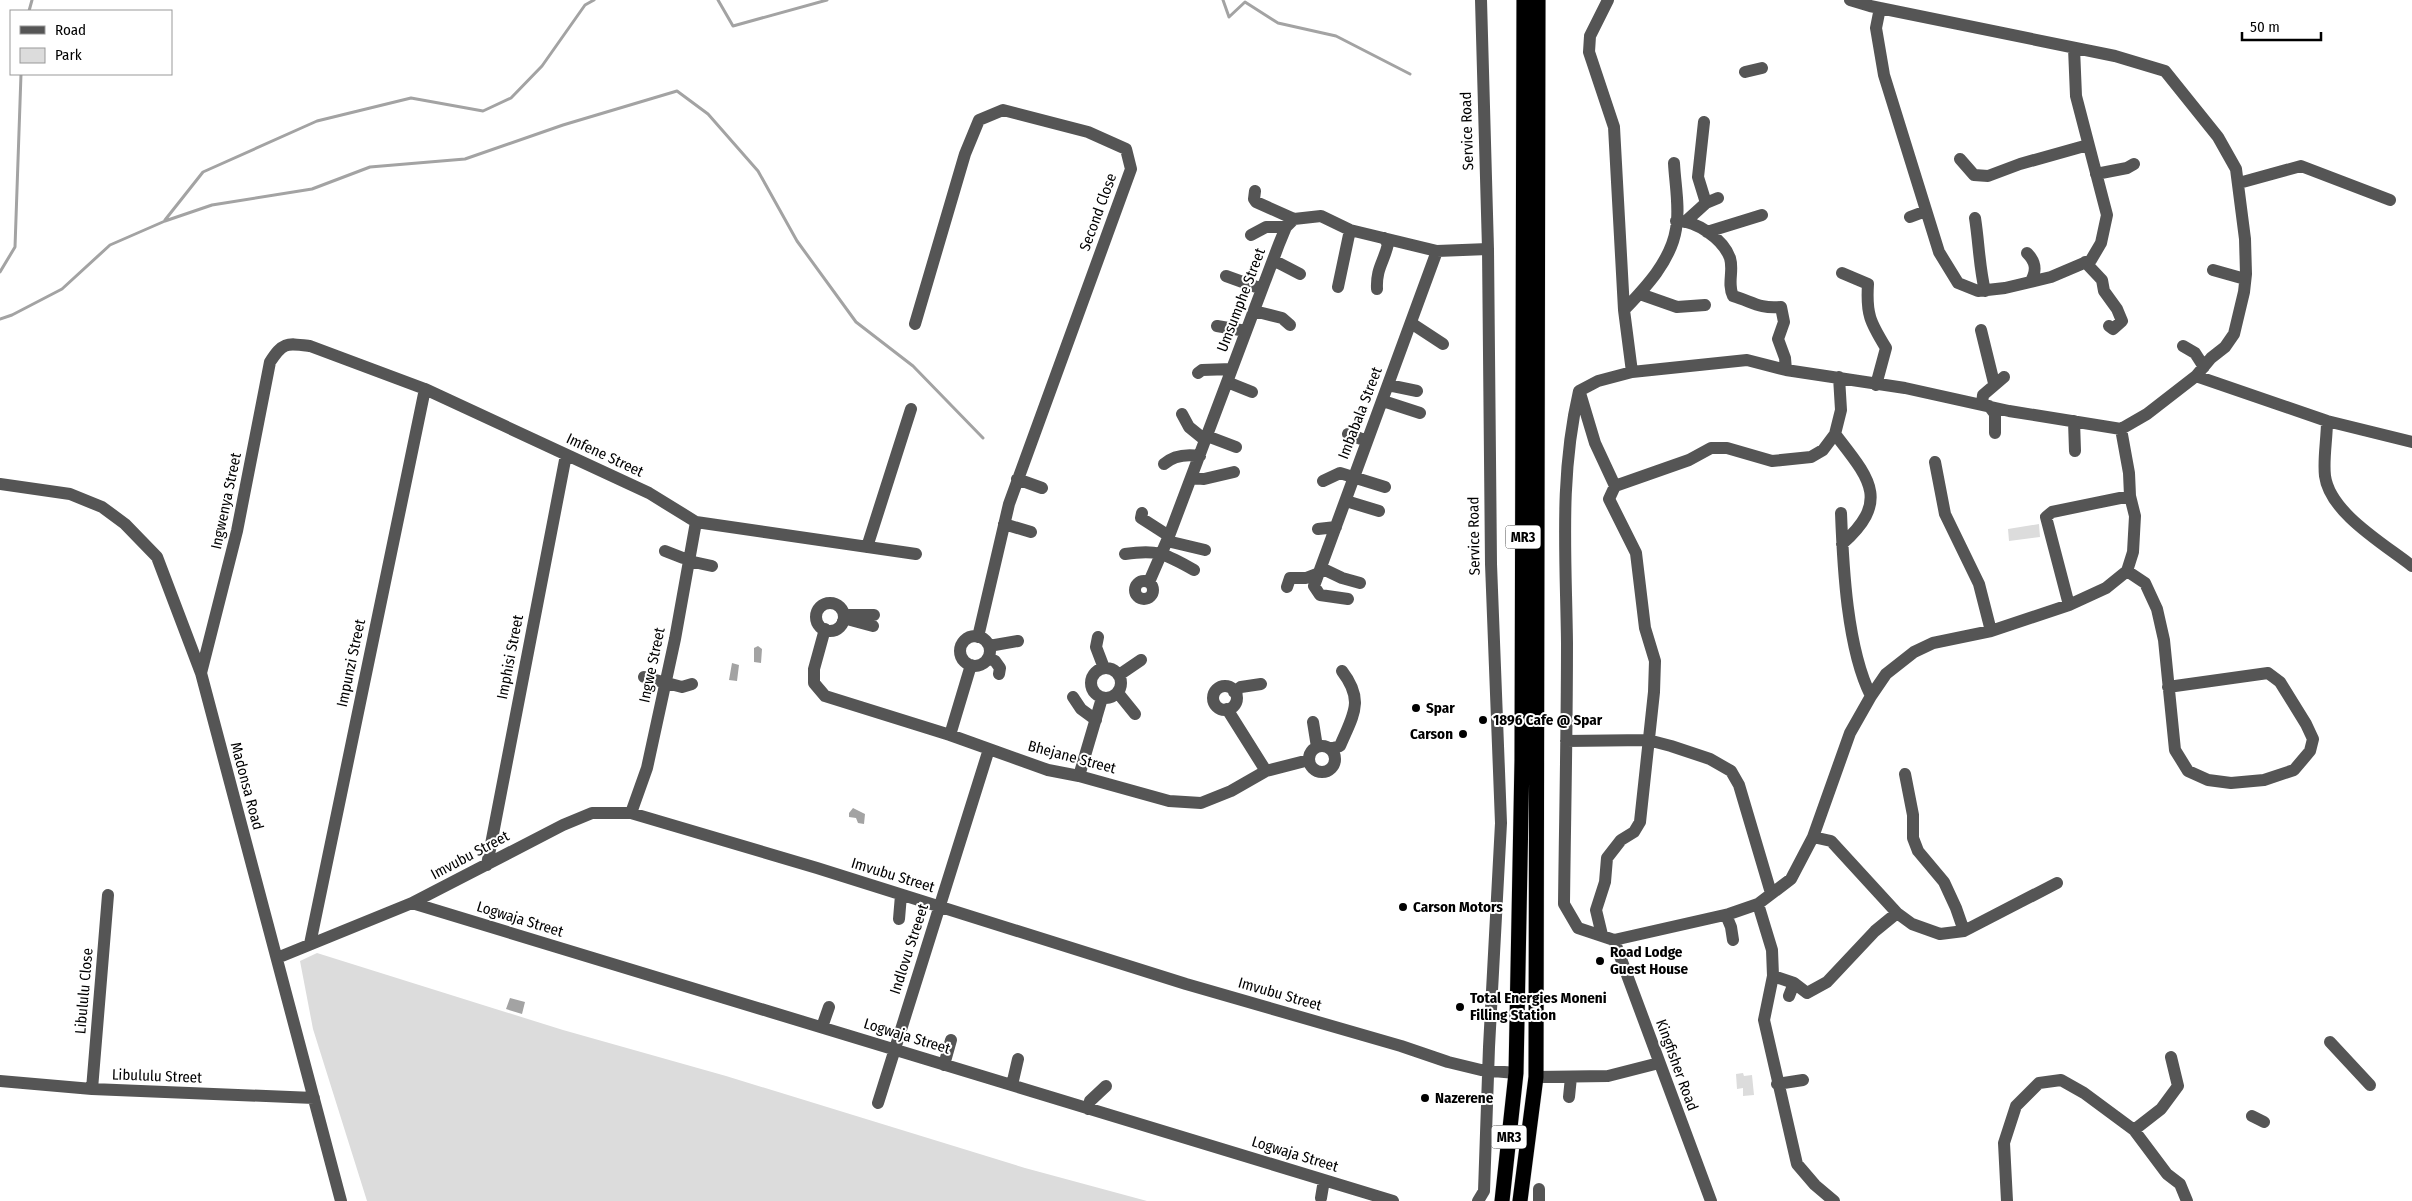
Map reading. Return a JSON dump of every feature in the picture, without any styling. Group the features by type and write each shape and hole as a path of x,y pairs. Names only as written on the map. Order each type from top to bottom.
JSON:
{"highway":[{"name":"MR3","path":"1502,1201 1516,1073 1522,760 1524,0"},
{"name":"MR3","path":"1520,1201 1536,1077 1538,0"}],"street":[{"name":"Service Road","path":"1481,0 1488,249 1488,414 1491,564 1501,824 1489,1070"},
{"path":"1608,0 1590,36 1589,52 1614,127 1624,310 1632,372"},
{"path":"1850,0 1880,8 2115,56 2165,71 2218,137 2236,169 2242,224 2246,239 2245,279 2234,334 2225,347 2200,372 2147,414 2121,429 1986,406 1905,388 1786,370 1747,360 1632,372 1598,381 1579,391 1570,428 1563,548 1567,638 1564,904 1578,928 1608,938 1726,915 1758,904 1791,879 1813,837 1850,733 1886,674 1914,652 1933,644 1992,632 2069,605 2106,588 2126,572 2133,552 2135,516 2130,496 2129,473 2121,429"},
{"path":"1880,8 1876,28 1884,75 1939,252 1958,283 1978,291 2051,277 2091,260 2101,243 2107,215 2076,96 2074,48"},
{"path":"1745,72 1762,68"},
{"name":"Second Close","path":"915,324 965,154 979,120 1003,110 1088,132 1126,149 1131,169 1017,479 1004,524 978,637"},
{"path":"1681,221 1712,201 1698,177 1704,122"},
{"path":"1960,159 1974,175 1988,176 2020,164 2088,145"},
{"path":"1624,310 1640,294 1668,254 1681,221 1674,162"},
{"path":"2096,174 2127,168 2134,164"},
{"path":"2239,183 2301,166 2390,200"},
{"path":"1255,191 1254,199 1256,202 1290,223"},
{"path":"1910,217 1926,210"},
{"path":"1706,232 1762,215"},
{"path":"1251,235 1266,227 1320,216 1350,230 1364,231 1437,251 1488,249"},
{"path":"1976,218 1979,240 1979,265 1991,287"},
{"path":"1681,221 1706,232 1724,247 1730,258 1729,288 1733,296 1746,300 1758,307 1781,307 1784,322 1778,340 1785,358 1786,370"},
{"name":"Umsumphe Street","path":"1149,582 1200,456 1273,260 1290,223"},
{"path":"1338,287 1350,230"},
{"path":"1377,289 1379,264 1386,254 1388,244 1384,238"},
{"name":"Imbabala Street","path":"1348,599 1320,595 1314,586 1437,251"},
{"path":"2027,253 2033,258 2036,272 2031,281"},
{"path":"1273,260 1300,274"},
{"path":"2085,262 2102,280 2104,291 2117,309 2122,321 2113,329 2109,326"},
{"path":"2213,270 2245,279"},
{"path":"1842,273 1872,279 1866,307 1872,326 1886,348 1876,385"},
{"path":"1226,276 1262,289"},
{"path":"1640,294 1677,307 1705,305"},
{"path":"1254,310 1282,318 1290,325"},
{"path":"1411,323 1443,344"},
{"path":"1217,326 1246,331"},
{"path":"1981,330 1987,370 1999,380 1983,395 1986,406 1995,414 1996,433"},
{"name":"Imfene Street","path":"290,343 310,346 425,389 649,493 696,522 916,554"},
{"name":"Ingwenya Street","path":"201,673 237,530 270,362 280,347 290,343"},
{"path":"2183,346 2195,353 2200,372"},
{"path":"1198,373 1202,370 1232,369"},
{"path":"2200,372 2327,422 2411,443"},
{"path":"1579,391 1595,443 1615,486 1689,460 1711,448 1727,448 1772,461 1811,457 1823,450 1835,434 1841,410 1839,377"},
{"path":"1227,382 1252,392"},
{"path":"1388,385 1417,391"},
{"name":"Impunzi Street","path":"310,944 425,389"},
{"path":"1382,401 1420,413"},
{"path":"867,547 911,409"},
{"path":"1182,414 1189,427 1206,438 1236,447"},
{"path":"2074,421 2075,451"},
{"path":"2327,422 2325,476 2332,498 2353,520 2412,566"},
{"path":"1348,434 1368,441"},
{"path":"1835,434 1872,489 1870,508 1864,522 1842,544"},
{"path":"1164,464 1169,460 1188,454 1200,456"},
{"name":"Imphisi Street","path":"487,864 566,455"},
{"path":"1936,462 1945,514 1979,584 1992,632"},
{"path":"1191,478 1204,479 1234,472"},
{"path":"1323,481 1340,473 1385,487"},
{"path":"1017,479 1042,488"},
{"name":"Madonsa Road","path":"0,484 70,494 102,507 125,524 157,557 201,673 341,1201"},
{"name":"Kingfisher Road","path":"1615,486 1609,499 1636,552 1646,628 1655,661 1654,692 1640,822 1634,832 1621,840 1608,858 1605,882 1596,910 1659,1063 1711,1201"},
{"path":"2069,605 2046,517 2052,512 2130,496"},
{"path":"1346,501 1379,512"},
{"path":"1142,513 1141,518 1194,570"},
{"path":"1841,513 1842,544 1854,643 1861,677 1871,696"},
{"name":"Ingwe Street","path":"631,814 647,768 696,522"},
{"path":"1004,524 1031,532"},
{"path":"1318,529 1336,527"},
{"path":"1125,554 1142,552 1166,543 1205,550"},
{"path":"665,550 683,558 712,566"},
{"path":"1287,586 1290,578 1306,578 1320,571 1360,583"},
{"path":"2126,572 2145,583 2157,609 2164,640 2168,687 2175,750 2188,771 2208,780 2231,783 2264,780 2294,770 2310,751 2313,739 2306,724 2280,682 2268,673 2168,687"},
{"path":"832,603 840,608 843,618 834,630 825,629 817,619 820,607 832,603"},
{"path":"843,618 873,621"},
{"name":"Bhejane Street","path":"825,629 814,669 814,683 825,696 950,735 1048,770 1079,776 1169,801 1201,802 1231,791 1266,771 1309,760"},
{"path":"999,674 1000,668 995,660 988,652 978,637 969,638 961,648 964,660 971,665 980,665 988,652 1018,641"},
{"path":"1098,637 1096,647 1104,668"},
{"path":"1119,676 1141,660"},
{"path":"950,735 971,665"},
{"path":"1104,668 1114,670 1121,682 1118,693 1111,698 1102,698 1094,692 1091,682 1095,673 1104,668"},
{"path":"1330,749 1340,746 1356,705 1353,685 1342,671"},
{"path":"644,677 682,688 692,684"},
{"path":"1234,692 1241,687 1261,684"},
{"path":"1222,687 1230,688 1234,692 1236,701 1227,709 1220,709 1214,704 1214,694 1222,687"},
{"path":"1118,693 1136,714"},
{"path":"1073,697 1081,709 1096,720"},
{"path":"1079,776 1102,698"},
{"path":"1227,709 1266,771"},
{"path":"1313,722 1317,746"},
{"path":"1566,741 1648,740 1710,760 1731,771 1739,785 1771,893"},
{"path":"1317,746 1325,746 1330,749 1335,758 1329,769 1316,770 1309,760 1311,752 1317,746"},
{"name":"Indlovu Streeet","path":"878,1103 989,749"},
{"path":"1905,774 1913,814 1913,838 1918,851 1944,882 1964,931"},
{"name":"Imvubu Street","path":"277,958 412,903 563,824 592,813 631,814 1178,981 1401,1046 1448,1062 1516,1073"},
{"path":"1813,837 1831,841 1897,913 1912,924 1940,934 1964,931 2058,884"},
{"name":"Libululu Close","path":"92,1090 108,894"},
{"path":"899,919 901,895"},
{"name":"Logwaja Street","path":"412,903 1324,1180 1353,1195 1393,1201"},
{"path":"1758,904 1772,950 1773,976 1764,1020 1777,1084 1797,1164 1815,1186 1834,1201"},
{"path":"1773,976 1794,983 1807,993 1827,982 1875,931 1897,913"},
{"path":"1726,915 1731,927 1733,940"},
{"path":"1789,996 1794,983"},
{"path":"822,1027 829,1007"},
{"path":"944,1065 951,1040"},
{"path":"2330,1042 2370,1085"},
{"path":"2134,1130 2161,1109 2178,1086 2171,1057"},
{"path":"1012,1085 1018,1059"},
{"path":"1536,1077 1608,1076 1659,1063"},
{"path":"1478,1201 1484,1191 1489,1070"},
{"path":"1569,1097 1571,1076"},
{"path":"1777,1084 1803,1080"},
{"path":"2007,1201 2004,1143 2016,1106 2039,1083 2061,1080 2084,1093 2134,1130 2167,1174 2180,1184 2187,1201"},
{"name":"Libululu Street","path":"0,1081 92,1090 314,1098"},
{"path":"1088,1109 1090,1101 1106,1086"},
{"path":"1321,1198 1324,1180"}],"green space":[{"path":"2039,524 2040,537 2009,541 2008,529"},
{"path":"317,953 563,1030 726,1076 1025,1168 1147,1201 367,1201 313,1029 300,961"},
{"path":"1743,1073 1744,1076 1752,1075 1754,1095 1743,1096 1743,1088 1737,1089 1736,1074"}],"shaded area":[{"path":"758,646 762,649 761,663 754,662 754,648"},
{"path":"732,663 739,665 737,681 729,680"},
{"path":"853,808 865,814 864,824 858,823 856,818 849,817 849,813"},
{"path":"510,998 525,1002 522,1014 506,1009"}],"waterway":[{"path":"29,10 32,0"},
{"path":"165,220 203,172 317,121 411,98 483,111 511,98 542,66 585,5 594,0"},
{"path":"718,0 733,26 827,0"},
{"path":"1223,0 1229,17 1245,2 1278,23 1336,36 1410,74"},
{"path":"0,272 15,247 21,75"},
{"path":"0,319 12,315 62,289 110,245 165,221 212,205 312,189 370,167 465,159 563,125 677,91 708,114 758,171 797,241 856,322 913,366 983,438"}],"place":[{"name":"Spar","path":"1416,708"},
{"name":"1896 Cafe @ Spar","path":"1483,720"},
{"name":"Carson","path":"1463,734"},
{"name":"Carson Motors","path":"1403,907"},
{"name":"Road Lodge Guest House","path":"1600,961"},
{"name":"Total Energies Moneni Filling Station","path":"1460,1007"},
{"name":"Nazerene","path":"1425,1098"}]}
